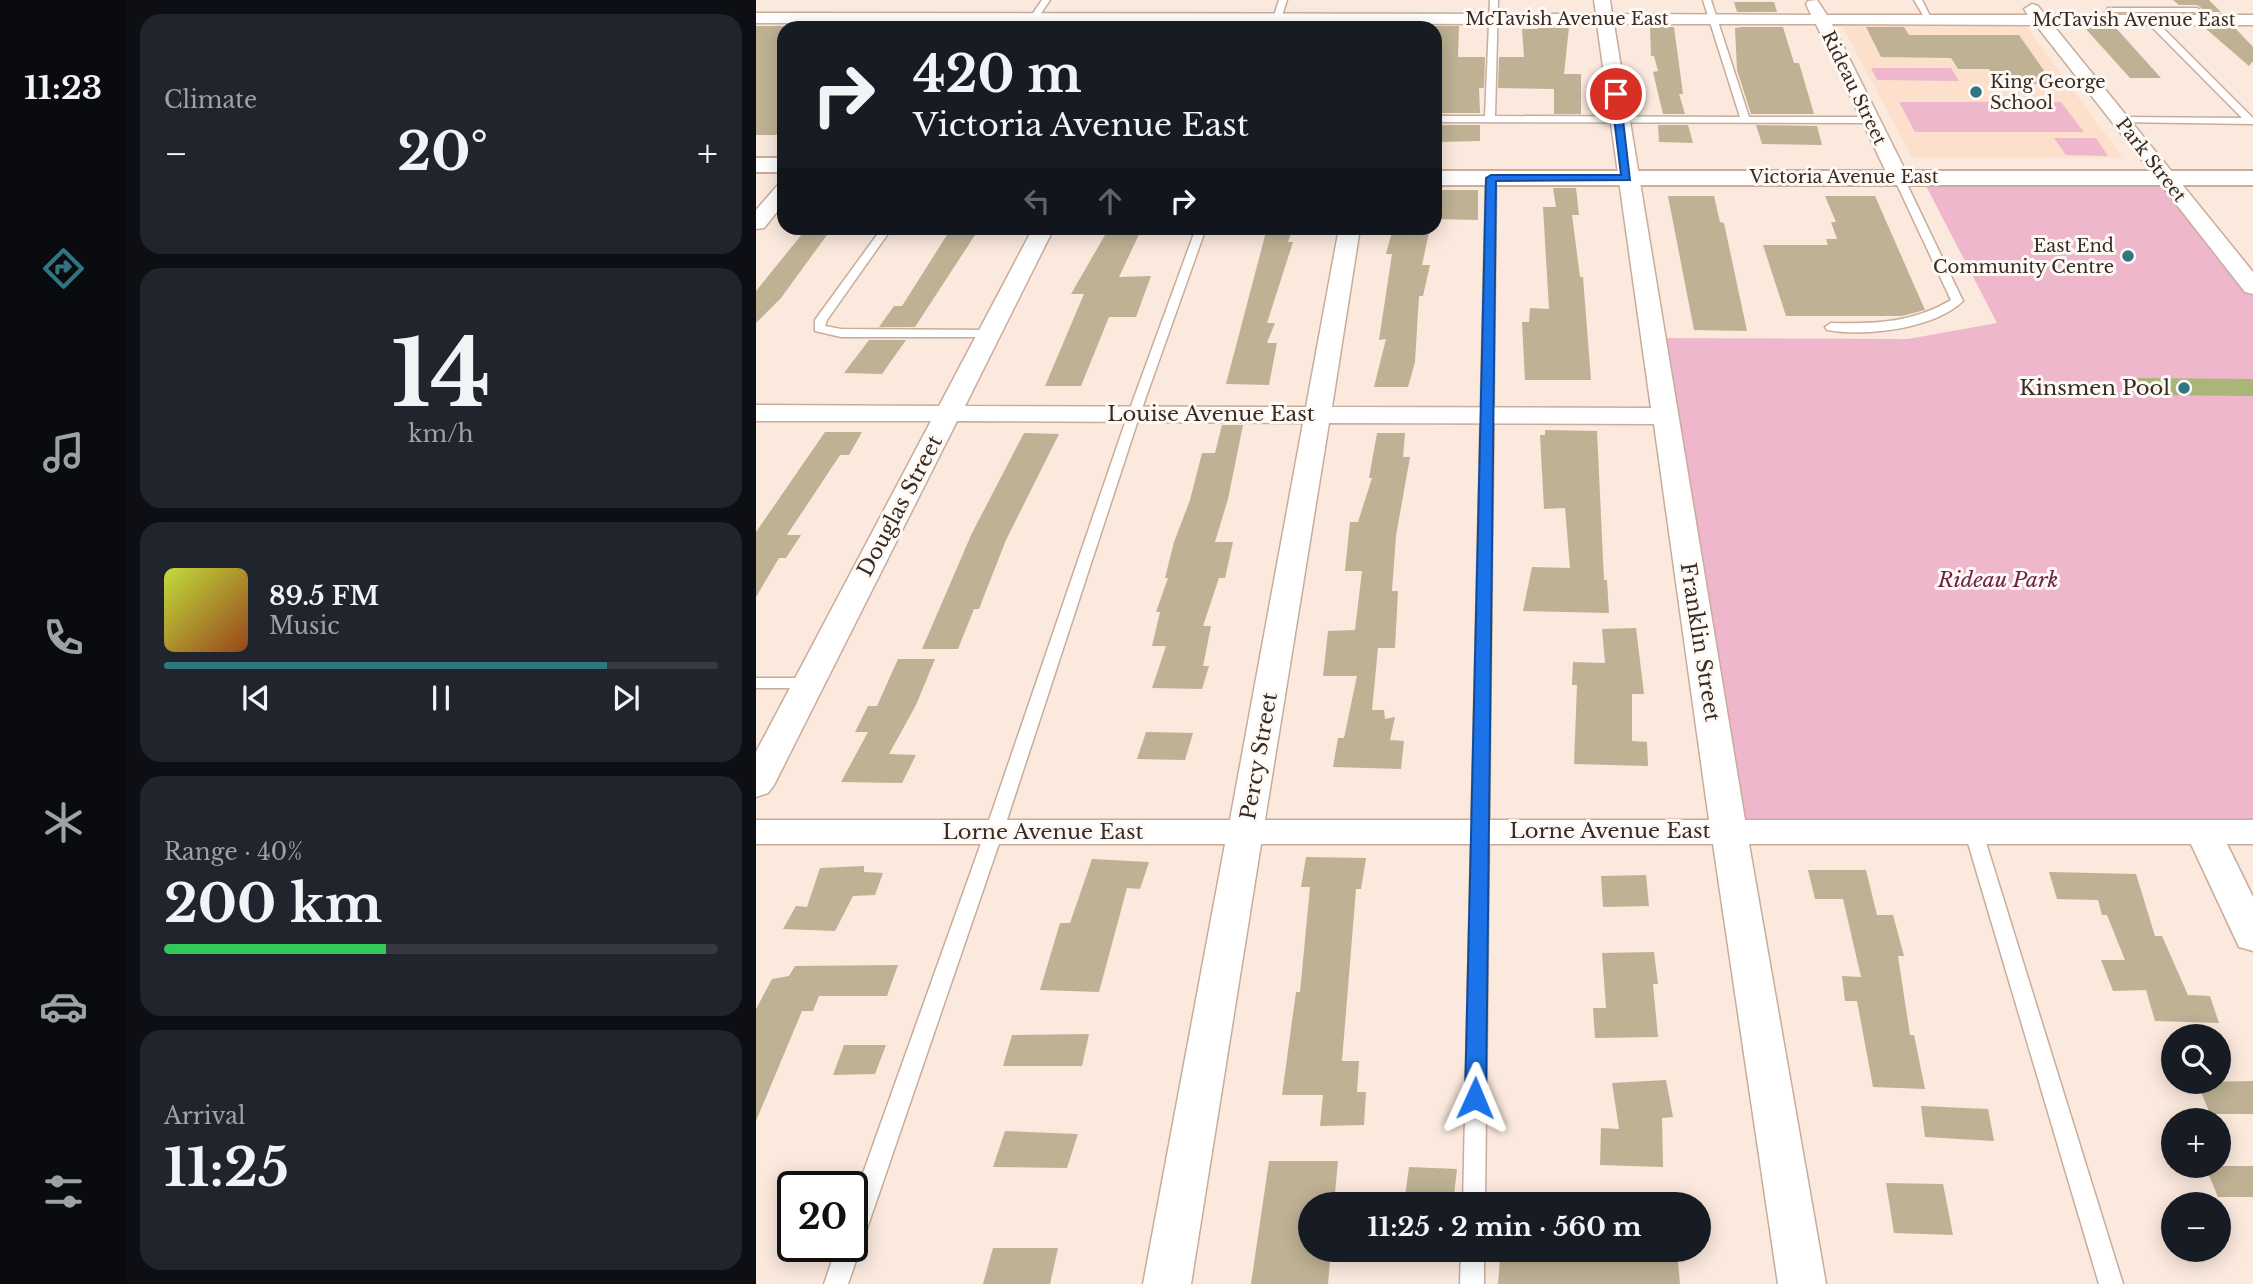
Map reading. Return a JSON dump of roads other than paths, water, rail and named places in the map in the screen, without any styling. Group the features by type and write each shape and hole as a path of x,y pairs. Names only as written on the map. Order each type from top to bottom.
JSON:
{"main road":[{"path":"756,165 777,165"},
{"name":"Victoria Avenue East","path":"1442,165 1627,171 2159,171 2253,165"},
{"name":"Victoria Avenue East","path":"1442,178 1627,171"},
{"name":"Victoria Avenue East","path":"2159,171 2253,178"},
{"path":"756,177 777,177"}],"street":[{"path":"1152,21 1164,0"},
{"path":"1383,21 1387,0"},
{"name":"Franklin Street","path":"1602,0 1729,831 1802,1284"},
{"name":"Rideau Street","path":"1812,0 1894,170"},
{"name":"Park Street","path":"2024,0 2253,287"},
{"path":"2235,0 2253,18"},
{"name":"McTavish Avenue East","path":"756,18 857,21"},
{"name":"McTavish Avenue East","path":"1438,21 2253,18"},
{"path":"756,223 777,198"},
{"name":"Douglas Street","path":"756,785 1040,235"},
{"name":"Percy Street","path":"1167,1284 1349,235"},
{"name":"Louise Avenue East","path":"756,413 1665,416"},
{"name":"Lorne Avenue East","path":"756,832 2253,832"},
{"path":"2203,832 2253,937"}],"lane":[{"path":"1031,21 1046,0"},
{"path":"1276,21 1283,0"},
{"path":"1490,119 1494,0"},
{"path":"1707,0 1745,119"},
{"path":"1918,0 1930,20"},
{"path":"2108,10 2197,10 2209,20"},
{"path":"2150,20 2251,120"},
{"path":"1442,119 1870,120"},
{"path":"2119,120 2251,120"},
{"path":"1830,327 1896,327 1935,316 1957,301 1894,170"},
{"path":"1474,1192 1491,178"},
{"path":"882,235 821,320 819,328 826,332 841,333 989,334"},
{"path":"868,1191 994,832 1134,414 1199,235"},
{"path":"756,683 807,683"},
{"path":"1974,833 2111,1284"},
{"path":"836,1284 844,1262"},
{"path":"1472,1284 1473,1262"}],"place":[{"name":"King George School","path":"1976,92"},
{"name":"East End Community Centre","path":"2128,256"},
{"name":"Kinsmen Pool","path":"2184,388"}],"park label":[{"name":"Rideau Park","path":"1998,580"}]}
